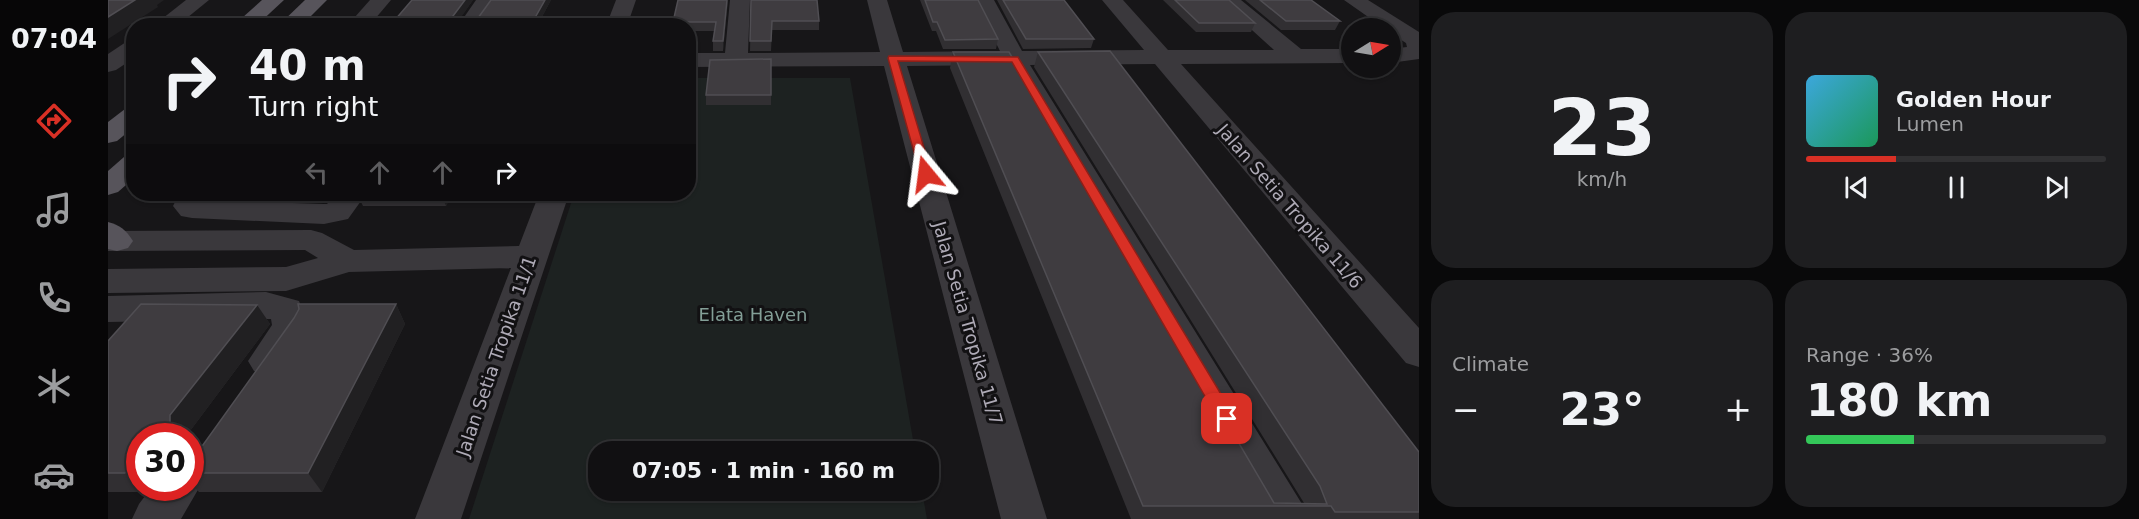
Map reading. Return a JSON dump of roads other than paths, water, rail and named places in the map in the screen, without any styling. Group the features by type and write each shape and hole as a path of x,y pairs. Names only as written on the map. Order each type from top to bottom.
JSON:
{"main road":[{"path":"253,18 274,0"},
{"path":"297,18 317,0"},
{"path":"108,135 126,120"},
{"path":"108,186 126,170"}],"street":[{"path":"174,18 199,0"},
{"path":"364,18 381,0"},
{"path":"474,18 486,0"},
{"path":"619,18 626,0"},
{"path":"735,60 740,0"},
{"name":"Jalan Setia Tropika 11/7","path":"877,0 1024,519"},
{"path":"984,0 1015,59 1286,519"},
{"name":"Jalan Setia Tropika 11/6","path":"1112,0 1419,353"},
{"path":"1229,0 1296,57"},
{"path":"1354,0 1382,18"},
{"path":"1401,30 1416,40 1418,48 1416,53 1401,55"},
{"path":"108,65 126,53"},
{"path":"696,60 1341,56"},
{"path":"190,201 188,206 192,209 342,204"},
{"name":"Jalan Setia Tropika 11/1","path":"438,519 551,201"},
{"path":"111,238 311,240 348,261"},
{"path":"192,280 224,240"},
{"path":"108,281 286,279 348,261 531,257"},
{"path":"108,309 266,304 286,310 291,327 244,393"},
{"path":"155,519 168,501"}],"park label":[{"name":"Elata Haven","path":"753,314"}]}
